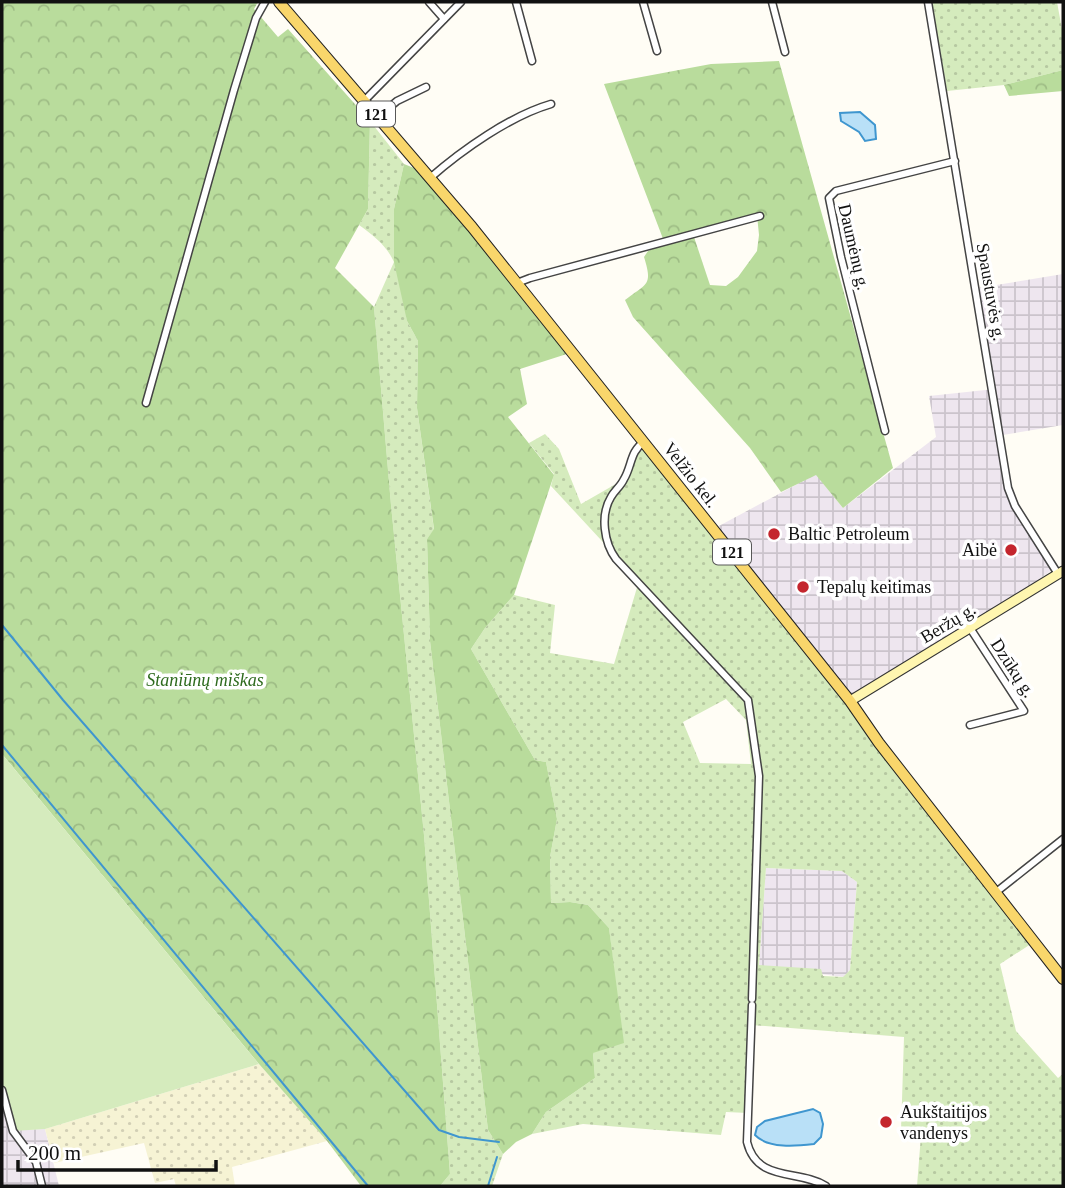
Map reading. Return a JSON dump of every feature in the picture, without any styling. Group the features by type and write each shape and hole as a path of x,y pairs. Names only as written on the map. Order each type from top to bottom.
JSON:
{"main road":[{"name":"Velžio kel.","path":"279,2 430,178 645,442 850,701 887,753 1063,979"},
{"name":"Beržų g.","path":"850,701 1060,572"}],"street":[{"path":"146,403 237,79 256,18 265,2"},
{"path":"429,2 444,19"},
{"path":"364,101 461,2"},
{"path":"516,2 532,61"},
{"path":"643,2 657,51"},
{"path":"772,2 785,52"},
{"name":"Spaustuvės g.","path":"928,2 1008,488 1015,506 1060,572"},
{"path":"378,117 397,100 426,87"},
{"path":"430,178 457,157 520,117 551,104"},
{"name":"Daumėnų g.","path":"885,431 841,257 829,198 836,191 955,161"},
{"path":"517,283 760,216"},
{"path":"645,442 634,453 623,482 609,499 605,518 606,539 616,559 748,700 759,776 747,1142 752,1157 772,1171 826,1186"},
{"name":"Dzūkų g.","path":"970,628 1024,711 970,725"},
{"path":"995,893 1063,839"},
{"path":"2,1090 13,1130 36,1162 42,1186"}],"shaded area":[{"path":"1063,274 1063,425 997,436 1005,489 1052,570 981,621 850,701 717,527 816,474 843,508 936,437 929,396 995,389 978,288"},
{"path":"766,868 842,871 857,882 850,970 844,977 759,966"},
{"path":"259,1064 327,1141 232,1167 235,1186 176,1186 174,1179 155,1183 144,1143 54,1163 45,1129"},
{"path":"2,1091 13,1130 45,1129 59,1186 2,1186"}],"green space":[{"name":"Staniūnų miškas","path":"2,2 258,2 254,9 278,37 288,29 370,121 368,209 335,268 374,307 424,835 450,1174 440,1186 361,1186 327,1141 259,1064 2,754"},
{"path":"932,2 1057,2 1063,35 1063,70 1004,85 947,91"},
{"path":"779,61 893,468 843,508 816,475 781,492 750,448 633,317 625,300 643,287 648,279 644,257 648,251 665,244 604,84 711,64","holes":["757,215 757,251 738,277 726,286 710,285 692,231"]},
{"path":"1063,70 1063,91 1009,96 1004,85"},
{"path":"370,121 404,164 394,209 407,321 418,341 417,408 434,530 427,539 430,641 488,1130 503,1154 492,1186 440,1186 450,1174 424,835 374,307 394,262 384,246 359,225 368,209"},
{"path":"404,164 424,172 573,352 520,369 527,404 508,417 554,475 514,595 485,628 471,649 535,760 546,762 557,819 550,857 551,903 588,905 609,928 624,1043 593,1053 595,1078 546,1112 532,1134 516,1142 503,1154 488,1130 430,641 427,539 434,529 417,408 418,341 407,321 394,262 394,209"},
{"path":"545,434 559,449 581,504 628,477 635,455 644,449 644,442 1034,942 1000,964 1016,1031 1058,1078 1063,1074 1063,1186 917,1186 921,1135 901,1131 904,1037 751,1025 748,1113 726,1112 721,1135 583,1124 532,1134 546,1112 595,1078 593,1053 614,971 609,928 588,905 551,903 550,857 557,819 546,762 535,760 471,649 485,628 514,595 555,605 550,653 614,664 639,581 551,486 554,474 529,443","holes":["726,699 746,720 751,764 700,763 683,722","766,868 842,871 857,882 850,970 843,977 823,976 821,969 759,965"]},
{"path":"2,754 259,1064 45,1129 13,1131 2,1091"}],"water":[{"path":"860,112 875,125 876,139 865,141 859,132 841,121 840,113"},
{"path":"813,1109 820,1113 823,1124 821,1137 814,1144 775,1145 755,1135 757,1127 765,1121"}],"waterway":[{"path":"2,625 63,700 439,1130 459,1137 499,1142"},
{"path":"2,745 368,1186"},
{"path":"488,1186 497,1157"}],"place":[{"name":"Baltic Petroleum","path":"774,534"},
{"name":"Aibė","path":"1011,550"},
{"name":"Tepalų keitimas","path":"803,587"},
{"name":"Aukštaitijos vandenys","path":"886,1122"}]}
